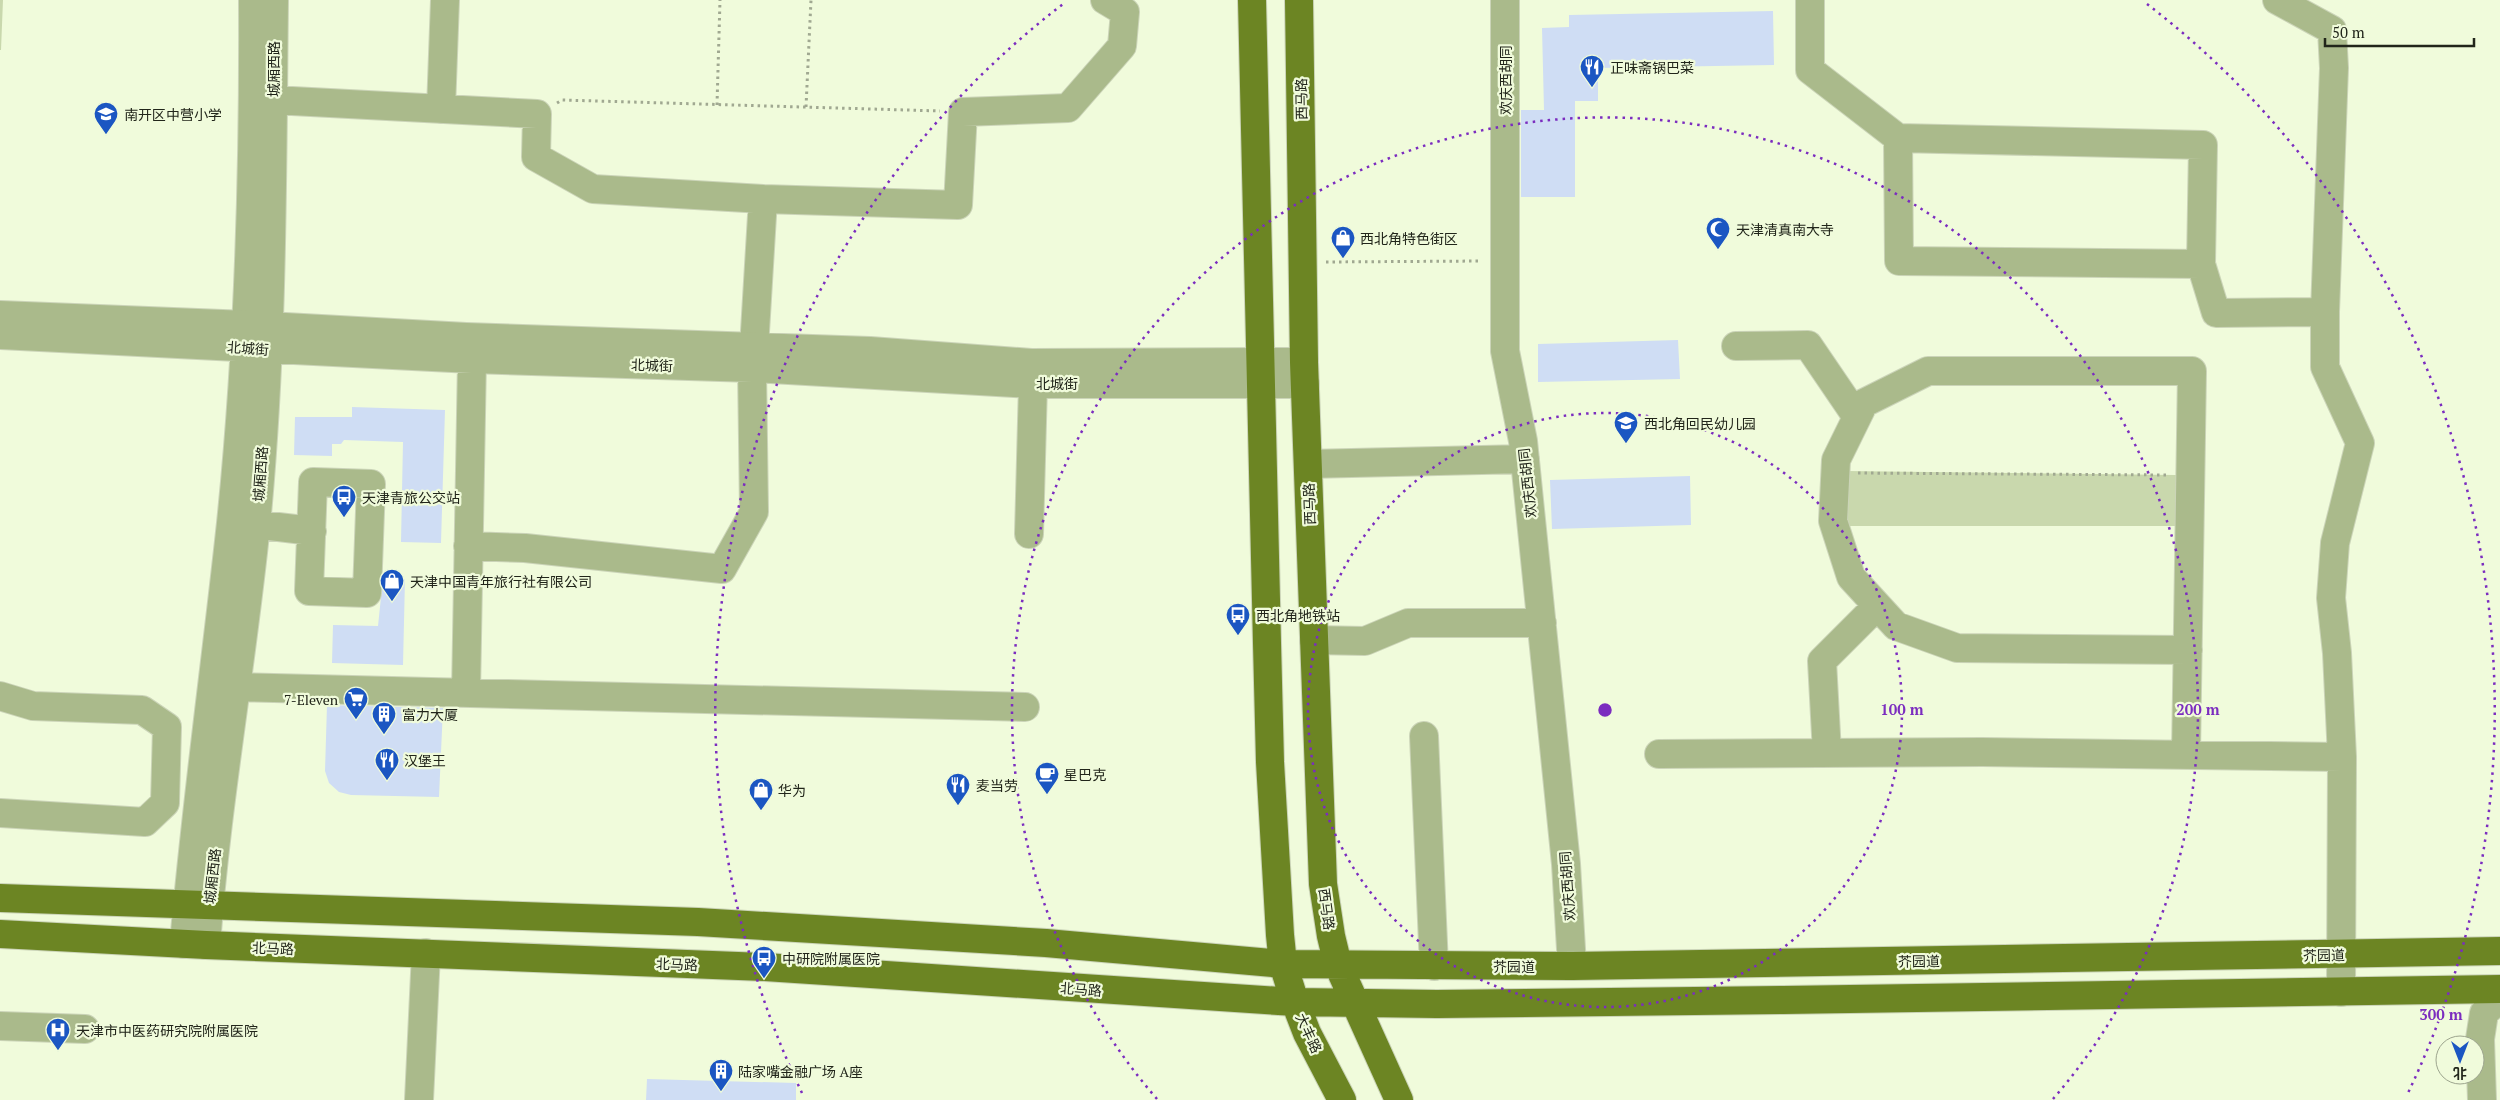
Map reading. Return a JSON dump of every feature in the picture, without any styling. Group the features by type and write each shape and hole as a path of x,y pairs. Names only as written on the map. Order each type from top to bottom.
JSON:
{"main road":[{"path":"1252,0 1270,762 1283,964"},
{"name":"西马路","path":"1299,0 1304,373 1324,884 1331,936 1338,965 1354,1004"},
{"path":"0,898 698,922 1046,943 1283,964 1338,965"},
{"name":"北马路","path":"0,934 195,944 765,967 1295,1002 1354,1004"},
{"name":"芥园道","path":"1338,965 1572,966 2500,951"},
{"name":"大丰路","path":"1283,964 1307,1033 1342,1100"},
{"path":"1399,1100 1354,1004 2341,992 2500,988"}],"street":[{"name":"城厢西路","path":"253,0 258,337"},
{"name":"城厢西路","path":"198,904 234,687 243,523 258,337 273,100 274,0"},
{"path":"441,109 446,0"},
{"path":"273,100 537,114 536,157 593,188 763,199 958,205 963,112 1068,108 1122,46 1125,12 1105,0"},
{"name":"欢庆西胡同","path":"1505,0 1505,351 1525,459 1566,864 1572,966"},
{"path":"1810,0 1810,70 1898,138 2203,145 2201,264 2216,313 2325,312"},
{"path":"2277,0 2332,30 2334,68 2325,312 2325,367 2360,444 2335,543 2332,589 2342,757 2341,992"},
{"path":"1898,138 1899,261 2201,264"},
{"path":"468,546 525,548 722,569 754,512 753,358 763,199"},
{"name":"北城街","path":"0,315 258,337 472,359 753,358 870,351 1031,363 1261,373 1304,373"},
{"name":"北城街","path":"0,335 466,337 753,358 1033,384 1261,373"},
{"path":"1736,346 1808,345 1857,417"},
{"path":"466,693 472,359"},
{"path":"2186,755 2188,650 2190,475 2192,371 1928,371 1864,403 1836,460 1833,521 1851,577 1896,626 1957,648 2188,650"},
{"path":"1029,534 1033,384"},
{"path":"1308,464 1525,459"},
{"name":"城厢西路","path":"195,944 198,904 243,523"},
{"path":"243,523 312,531"},
{"path":"1826,753 1822,661 1877,606"},
{"path":"1314,640 1365,641 1408,623 1542,623"},
{"path":"234,687 1025,707"},
{"path":"0,696 34,706 142,710 167,727 165,803 145,822 0,813"},
{"path":"1424,736 1434,966"},
{"path":"1659,754 1826,753 2342,757"},
{"path":"419,1100 426,953"},
{"path":"2482,1100 2480,1039 2484,1013 2500,998"},
{"path":"0,1026 85,1029"}],"path":[{"path":"717,105 720,0"},
{"path":"806,108 811,0"},
{"path":"537,114 562,100 963,112"},
{"path":"1303,263 1505,260"},
{"path":"1836,472 2190,475"}],"green space":[{"path":"0,0 3,0 1,50 0,50"},
{"path":"1846,471 2176,475 2178,526 1848,526"}],"building":[{"path":"1773,11 1774,65 1598,68 1598,101 1575,101 1575,197 1521,197 1521,110 1544,110 1542,28 1569,27 1569,15"},
{"path":"1678,340 1680,379 1538,382 1538,344"},
{"path":"352,407 445,410 441,543 401,542 403,442 344,440 341,444 332,444 332,456 294,455 295,417 352,417"},
{"path":"1690,476 1691,525 1552,529 1550,480"},
{"name":"天津中国青年旅行社有限公司","path":"383,578 405,579 403,665 332,663 333,625 378,626"},
{"name":"富力大厦","path":"327,705 443,708 439,797 351,795 339,792 329,783 325,771"},
{"name":"陆家嘴金融广场 A座","path":"647,1079 796,1083 796,1100 646,1100"}],"place":[{"name":"正味斋锅巴菜","path":"1592,88"},
{"name":"南开区中营小学","path":"106,135"},
{"name":"天津清真南大寺","path":"1718,250"},
{"name":"西北角特色街区","path":"1343,259"},
{"name":"西北角回民幼儿园","path":"1626,444"},
{"name":"天津青旅公交站","path":"344,518"},
{"name":"天津中国青年旅行社有限公司","path":"392,602"},
{"name":"西北角地铁站","path":"1238,636"},
{"name":"7-Eleven","path":"356,720"},
{"name":"富力大厦","path":"384,735"},
{"name":"汉堡王","path":"387,781"},
{"name":"星巴克","path":"1047,795"},
{"name":"麦当劳","path":"958,806"},
{"name":"华为","path":"761,811"},
{"name":"中研院附属医院","path":"764,979"},
{"name":"天津市中医药研究院附属医院","path":"58,1051"},
{"name":"陆家嘴金融广场 A座","path":"721,1092"}]}
